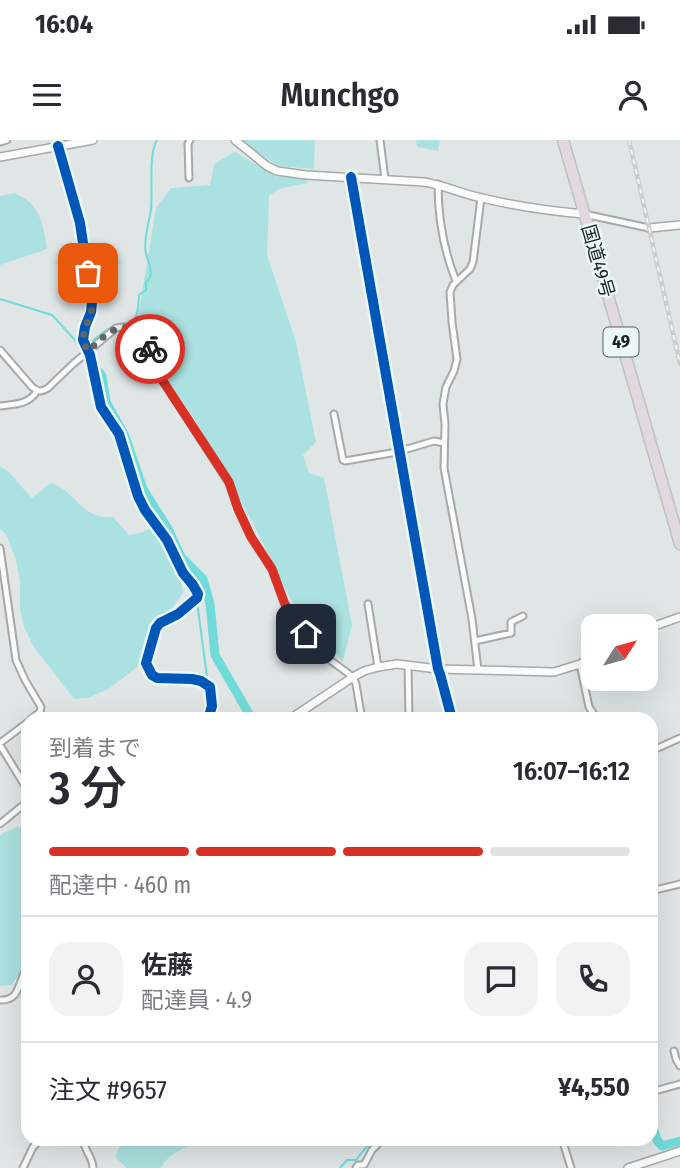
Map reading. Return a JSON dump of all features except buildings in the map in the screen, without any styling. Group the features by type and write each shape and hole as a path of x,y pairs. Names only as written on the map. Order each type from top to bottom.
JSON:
{"highway":[{"name":"国道49号","path":"563,140 680,544"}],"street":[{"path":"0,142 7,140"},
{"path":"0,157 93,140"},
{"path":"189,178 190,140"},
{"path":"235,140 275,170 306,175 438,184 481,198 584,214 649,228 680,225"},
{"path":"380,140 385,179"},
{"path":"58,146 80,223 92,299 83,340 101,407 119,434 142,505 167,540 183,573 198,594 197,598 178,614 156,628 146,663 152,675 158,678 192,679 210,687 210,712"},
{"path":"351,177 438,669 450,712"},
{"path":"438,184 444,243 456,281"},
{"path":"478,670 468,597 444,468 443,396 457,359 449,296 451,287 470,269 475,257 481,198"},
{"path":"0,351 27,382 37,391 42,391 116,328 139,331 151,352 157,372 229,482 238,509 251,537 270,565 290,614 326,657 353,677 361,712"},
{"path":"0,406 31,399 37,391"},
{"path":"334,414 345,461 434,441 444,443"},
{"path":"0,548 16,660 24,680 41,707 40,712"},
{"path":"368,604 378,667"},
{"path":"475,641 511,633 511,622 523,616"},
{"path":"658,625 680,617"},
{"path":"300,712 364,671 397,664 438,669 554,672 580,664 593,712"},
{"path":"408,665 409,712"},
{"path":"21,727 0,744 21,779"},
{"path":"658,748 680,738"},
{"path":"0,824 21,807"},
{"path":"658,889 680,884"},
{"path":"0,1000 16,995 21,978"},
{"path":"674,1051 680,1066"},
{"path":"658,1090 680,1084"},
{"path":"23,1168 34,1146"},
{"path":"84,1146 93,1161 93,1168"},
{"path":"356,1168 358,1165 364,1165 366,1158 377,1146"},
{"path":"564,1146 571,1168"},
{"path":"628,1168 680,1151"}],"shaded area":[{"path":"240,140 315,140 314,169 278,166"},
{"path":"416,140 440,140 438,151 417,147"},
{"path":"235,152 277,177 306,178 308,183 282,188 269,195 267,255 296,342 316,442 303,455 309,473 324,478 352,625 343,662 292,602 252,521 194,418 166,378 138,317 156,208 171,188 210,185 214,164"},
{"path":"14,193 35,208 42,222 47,249 0,265 0,196"},
{"path":"0,466 32,498 52,483 92,514 113,517 129,535 154,527 181,581 183,593 156,623 145,658 110,688 88,698 74,699 34,647 24,627 16,560 6,534 0,529"},
{"path":"21,828 21,970 12,985 0,986 0,836"},
{"path":"120,1146 188,1146 174,1153 161,1168 127,1168 116,1158"}],"waterway":[{"path":"88,345 112,327 132,322 137,313 139,295 146,290 146,282 151,272 145,243 151,210 153,155 157,140"},
{"path":"0,299 52,315 74,339 89,362"},
{"path":"90,368 96,403 117,437 137,504 159,534"},
{"path":"90,368 102,376 106,402 125,436 143,489 168,529 181,557 203,579 210,604 215,655 248,712"},
{"path":"163,538 180,574 196,597"},
{"path":"197,602 208,684"},
{"path":"658,1141 662,1146 680,1141"},
{"path":"340,1168 347,1160 356,1160 368,1146"},
{"path":"362,1163 369,1150"}],"railway":[{"path":"629,140 680,364"}],"cycle path":[{"path":"58,146 80,223 92,303 83,340 90,355 101,407 119,434 145,510 167,540 183,573 198,594 197,598 178,614 156,628 146,663 152,675 157,678 192,679 210,687 210,712"},
{"path":"351,177 438,669 450,712"}],"way so far":[{"path":"88,273 92,303 83,340 88,351 116,328 124,327 139,331 150,349"}],"route":[{"path":"150,349 157,372 229,482 238,509 251,537 272,569 290,614 306,634"}]}
